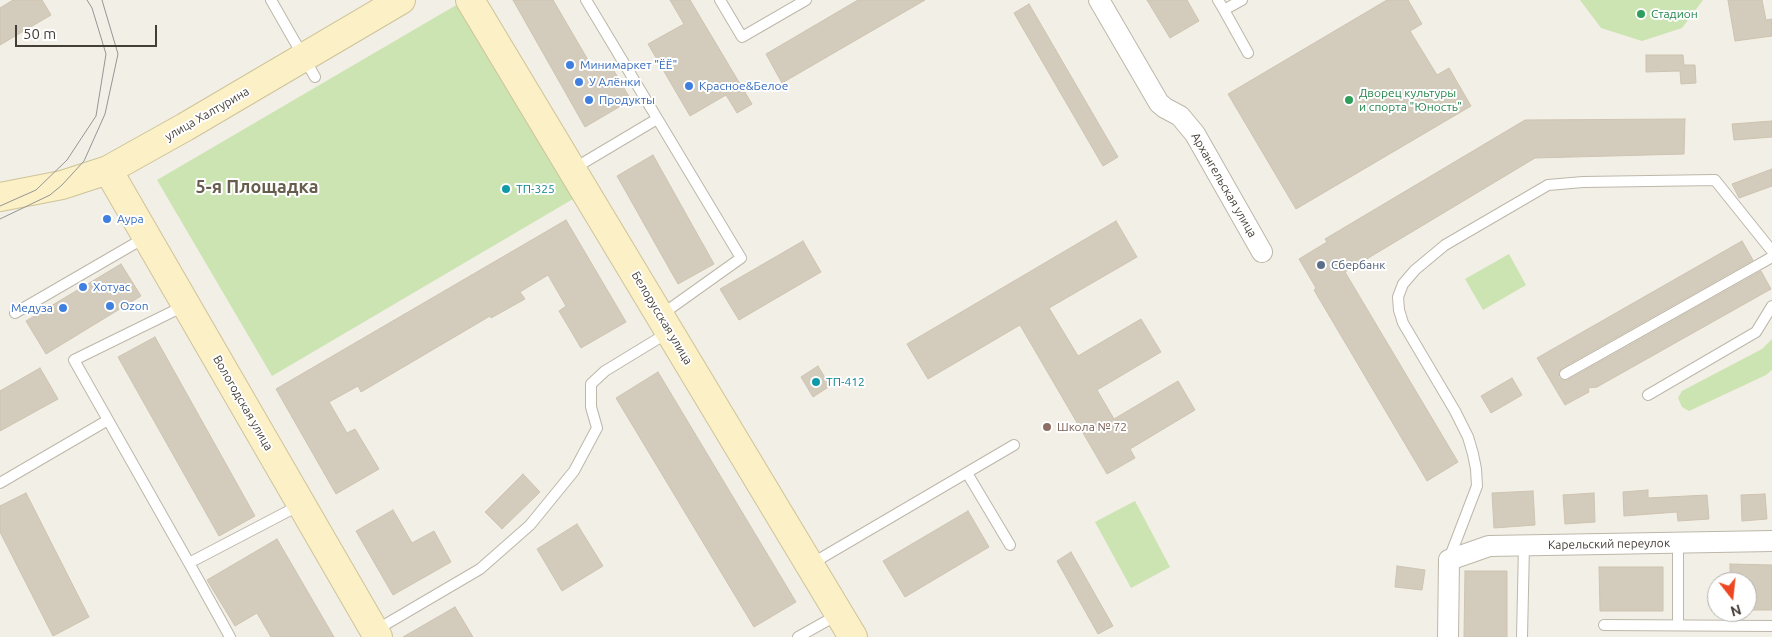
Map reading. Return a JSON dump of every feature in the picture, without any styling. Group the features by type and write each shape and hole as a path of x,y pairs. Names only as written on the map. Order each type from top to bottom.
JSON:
{"street":[{"name":"улица Халтурина","path":"0,197 62,185 108,170 309,68 401,0"},
{"name":"Белорусская улица","path":"470,0 853,637"},
{"name":"Архангельская улица","path":"1099,0 1160,103 1180,116 1195,134 1262,252"},
{"name":"Вологодская улица","path":"108,170 377,634"},
{"name":"Карельский переулок","path":"1449,560 1489,546 1772,541"},
{"path":"1448,637 1449,560"}],"lane":[{"path":"271,0 309,68"},
{"path":"377,634 480,569 530,525 574,471 597,428 591,407 591,384 741,258 586,0"},
{"path":"720,0 742,37 806,0"},
{"path":"1218,0 1248,53"},
{"path":"1224,10 1242,0"},
{"path":"572,170 657,119"},
{"path":"1449,560 1476,486 1476,469 1474,454 1468,437 1455,411 1403,323 1399,310 1398,297 1402,284 1415,270 1445,245 1548,186 1583,182 1715,180 1772,251"},
{"path":"15,314 147,236"},
{"path":"1565,374 1772,257"},
{"path":"187,305 74,360 230,637"},
{"path":"1648,395 1756,332 1772,306"},
{"path":"0,484 108,420"},
{"path":"810,565 1014,445"},
{"path":"967,472 1010,545"},
{"path":"189,563 302,504"},
{"path":"1678,542 1678,625"},
{"path":"1522,637 1524,545"},
{"path":"798,637 840,614"},
{"path":"1604,624 1772,626"}],"green space":[{"name":"Стадион","path":"1580,0 1703,0 1682,28 1642,41 1601,28"},
{"path":"458,4 573,199 272,376 157,180"},
{"path":"1509,254 1526,285 1483,310 1465,279"},
{"path":"1772,339 1772,370 1766,375 1689,411 1682,407 1678,398 1682,391 1762,349"},
{"path":"1135,501 1170,567 1131,588 1095,522"}],"building":[{"path":"13,0 42,0 51,15 0,45 0,8"},
{"path":"513,0 553,0 595,72 610,64 631,100 585,127"},
{"path":"670,0 690,0 752,104 737,113 726,95 690,116 648,44 684,24"},
{"path":"858,0 925,0 782,83 766,54"},
{"path":"1147,0 1187,0 1199,21 1170,38"},
{"name":"Дворец культуры и спорта \"Юность\"","path":"1387,0 1408,0 1422,24 1410,31 1437,75 1449,68 1471,106 1296,209 1228,94"},
{"path":"1728,0 1762,0 1766,20 1772,19 1772,36 1735,41"},
{"path":"1029,4 1118,157 1103,166 1014,13"},
{"path":"1646,55 1683,55 1684,65 1695,65 1696,83 1681,84 1680,71 1646,72"},
{"path":"1685,119 1684,154 1535,158 1345,272 1458,462 1427,481 1314,290 1316,288 1299,259 1327,242 1325,239 1525,120"},
{"path":"1772,121 1772,137 1734,140 1732,124"},
{"path":"653,155 714,264 678,284 617,176"},
{"path":"1772,169 1772,186 1739,198 1732,184"},
{"path":"566,220 626,322 581,348 559,311 566,306 548,275 520,292 525,299 491,318 490,316 361,392 358,386 329,402 347,433 355,429 379,469 336,494 276,389"},
{"path":"1116,221 1137,257 1049,308 1078,356 1141,319 1161,352 1097,390 1114,419 1178,381 1195,410 1130,449 1135,458 1107,474 1020,325 928,379 907,344"},
{"path":"803,241 821,272 739,320 720,289"},
{"path":"1742,241 1753,260 1562,368 1558,373 1559,378 1564,381 1568,380 1761,271 1771,289 1597,387 1588,388 1589,392 1565,405 1537,358"},
{"path":"121,264 141,296 46,354 26,321"},
{"path":"155,337 255,516 219,536 118,357"},
{"name":"ТП-412","path":"818,366 830,386 813,397 801,377"},
{"path":"40,368 58,399 0,431 0,391"},
{"path":"658,372 796,602 754,627 616,398"},
{"path":"1512,378 1522,395 1491,413 1481,396"},
{"path":"523,474 540,492 502,529 485,512"},
{"path":"1648,490 1648,498 1707,495 1709,519 1678,521 1677,512 1624,516 1623,492"},
{"path":"1533,491 1535,525 1494,528 1492,493"},
{"path":"26,493 89,617 53,636 0,532 0,506"},
{"path":"1594,493 1595,522 1565,524 1563,495"},
{"path":"1765,494 1767,519 1742,521 1741,495"},
{"path":"393,510 412,543 434,531 451,562 393,595 356,531"},
{"path":"968,511 989,547 905,597 883,561"},
{"path":"577,524 603,566 562,591 537,549"},
{"path":"277,539 334,637 271,637 257,613 235,626 207,580"},
{"path":"1071,552 1113,626 1098,634 1057,561"},
{"path":"1730,564 1772,565 1772,610 1757,610 1757,572 1730,572"},
{"path":"1397,566 1425,570 1422,590 1395,587"},
{"path":"1599,567 1663,567 1663,611 1600,611"},
{"path":"1465,571 1507,571 1507,637 1464,637"},
{"path":"455,607 473,637 403,637"}],"tram line":[{"path":"0,206 36,190 67,160 96,116 106,54 92,8 87,0"},
{"path":"0,219 50,195 84,161 105,114 118,54 102,0"}],"place":[{"name":"Стадион","path":"1641,14"},
{"name":"Минимаркет \"ЁЁ\"","path":"570,65"},
{"name":"У Алёнки","path":"579,82"},
{"name":"Красное&Белое","path":"689,86"},
{"name":"Продукты","path":"589,100"},
{"name":"Дворец культуры и спорта \"Юность\"","path":"1349,100"},
{"name":"ТП-325","path":"506,189"},
{"name":"Аура","path":"107,219"},
{"name":"Сбербанк","path":"1321,265"},
{"name":"Хотуас","path":"83,287"},
{"name":"Ozon","path":"110,306"},
{"name":"Медуза","path":"63,308"},
{"name":"ТП-412","path":"816,382"},
{"name":"Школа № 72","path":"1047,427"}],"district":[{"name":"5-я Площадка","path":"257,187"}]}
